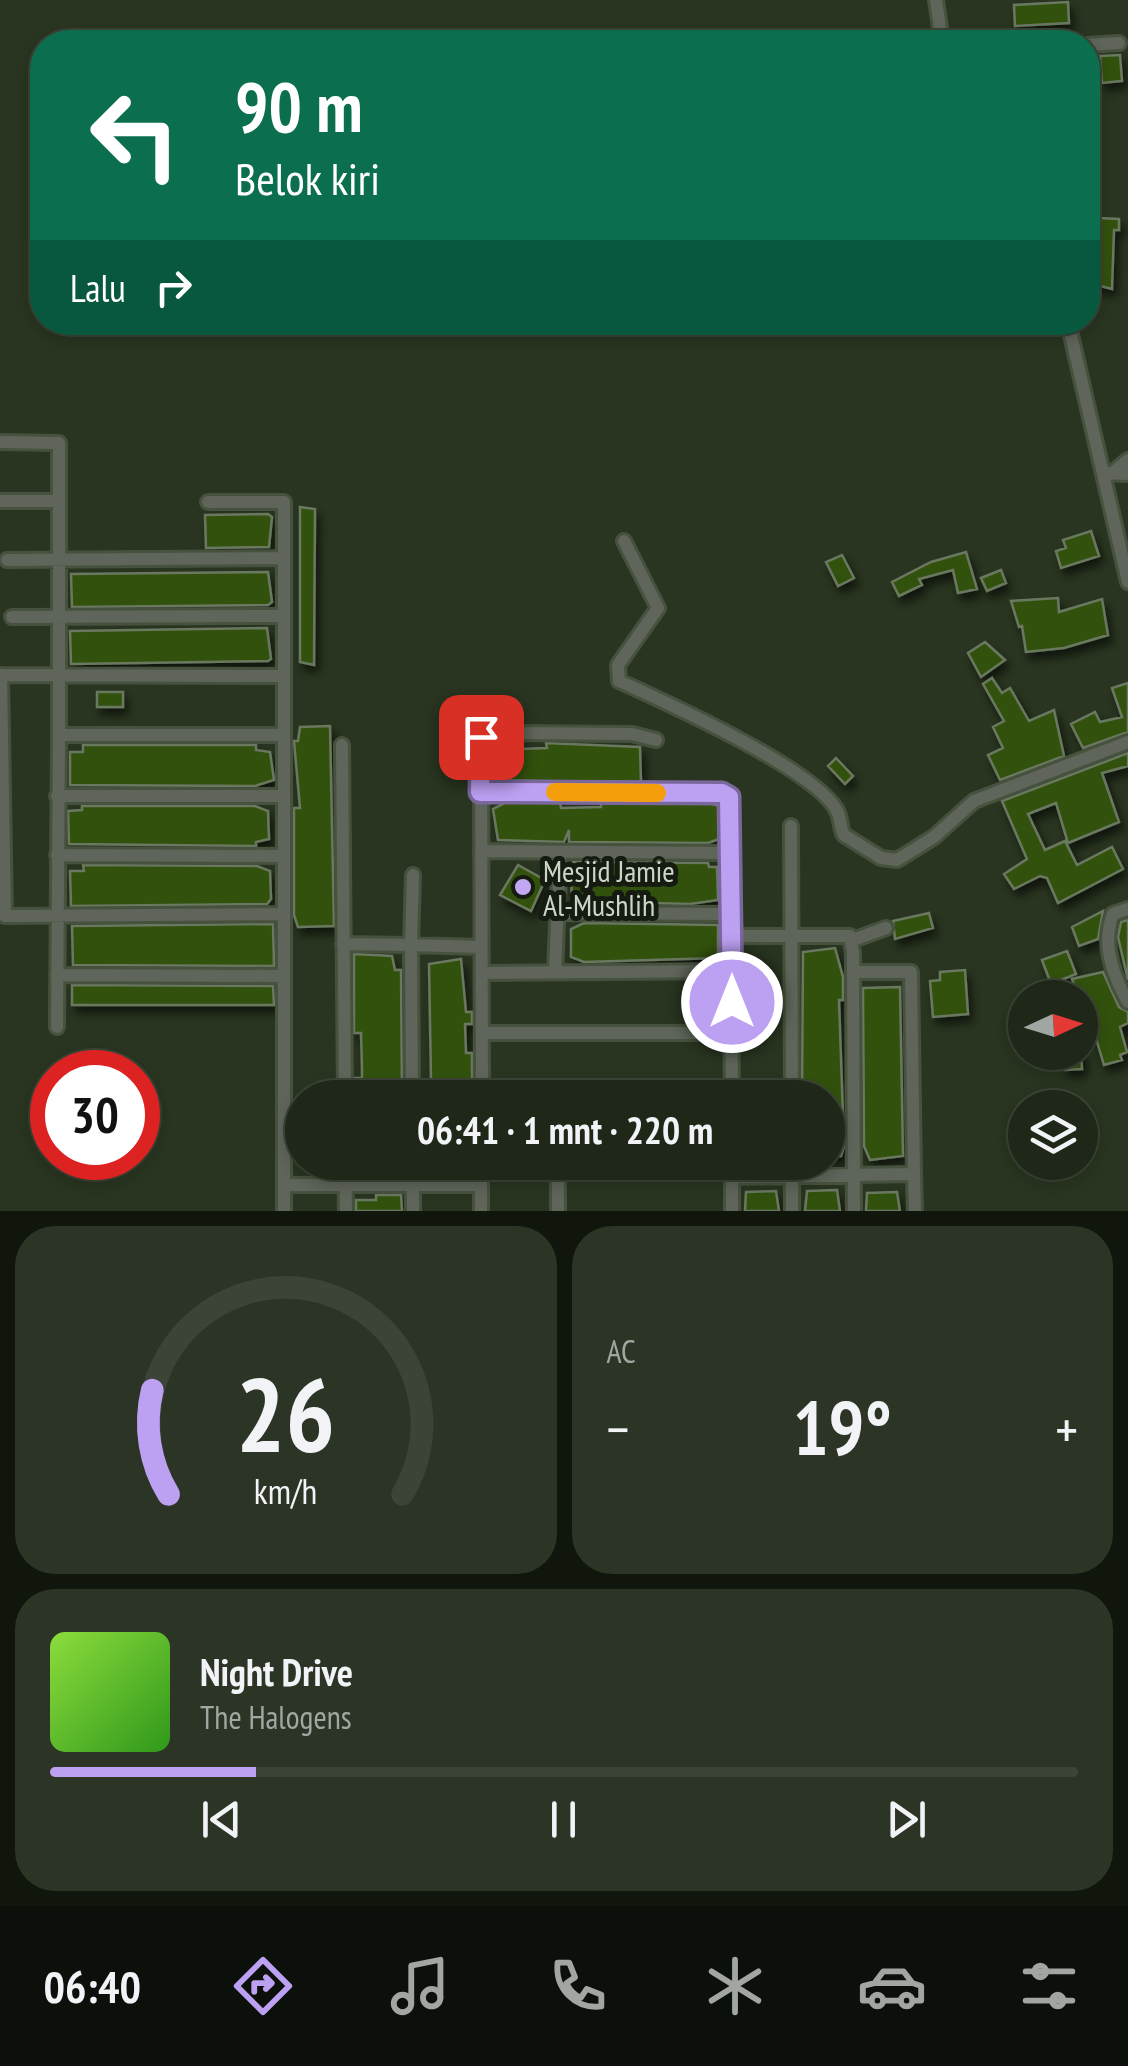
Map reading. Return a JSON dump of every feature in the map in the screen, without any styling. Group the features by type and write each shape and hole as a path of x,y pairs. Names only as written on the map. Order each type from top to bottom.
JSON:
{"street":[{"path":"936,0 940,30"},
{"path":"1100,44 1120,43"},
{"path":"1072,335 1116,472 1128,582"},
{"path":"0,442 59,442 57,1028"},
{"path":"1116,472 1121,462 1128,460"},
{"path":"0,500 59,501"},
{"path":"208,502 284,502 284,1211"},
{"path":"624,541 658,608 618,665 619,682 698,718 781,767 836,810 844,835 880,858 897,860 916,850 974,801 1128,742"},
{"path":"8,560 284,558"},
{"path":"12,617 284,616"},
{"path":"284,676 0,676 3,912 8,916 284,914"},
{"path":"482,1080 479,744 487,734 632,734 656,740"},
{"path":"58,735 284,735"},
{"path":"342,745 345,1080"},
{"path":"480,792 722,793 731,803 732,1080"},
{"path":"57,796 284,796"},
{"path":"791,826 792,1080"},
{"path":"481,851 731,852"},
{"path":"556,972 560,854"},
{"path":"58,856 284,856"},
{"path":"412,1080 413,875"},
{"path":"1128,909 1112,914 1109,924 1128,1002"},
{"path":"558,913 731,914"},
{"path":"731,936 850,936 852,940 886,928"},
{"path":"850,936 854,972 854,1211"},
{"path":"343,944 480,947"},
{"path":"482,973 731,971"},
{"path":"854,972 911,972 915,1211"},
{"path":"57,974 284,976"},
{"path":"482,1033 732,1033"},
{"path":"845,1174 914,1174"},
{"path":"346,1180 346,1211"},
{"path":"480,1180 480,1211"},
{"path":"558,1180 558,1211"},
{"path":"732,1180 732,1211"},
{"path":"792,1180 792,1211"},
{"path":"413,1183 414,1211"},
{"path":"284,1185 480,1186"}],"building":[{"path":"1068,2 1069,23 1015,26 1014,5"},
{"path":"1120,55 1122,81 1102,83 1100,56"},
{"path":"1100,218 1119,219 1119,230 1114,230 1112,289 1100,286"},
{"path":"300,507 315,509 314,665 300,662"},
{"path":"205,515 272,517 269,547 206,548"},
{"path":"1091,531 1099,556 1061,568 1056,551 1066,548 1063,540"},
{"path":"966,552 977,589 958,593 953,570 919,579 922,585 899,596 892,582 931,562"},
{"path":"842,555 854,578 838,586 826,562"},
{"path":"1001,570 1006,583 987,591 981,578"},
{"path":"268,572 272,602 268,605 72,607 71,574"},
{"path":"1058,598 1059,612 1102,599 1108,635 1064,648 1026,652 1022,626 1019,627 1011,601"},
{"path":"267,628 271,659 268,661 71,664 70,631"},
{"path":"985,642 1005,660 981,677 968,653"},
{"path":"992,678 1002,693 1010,688 1029,721 1054,710 1064,756 1000,780 988,755 1003,748 993,727 1004,721 983,684"},
{"path":"1128,683 1128,732 1083,748 1071,724 1095,712 1100,722 1122,717 1112,688"},
{"path":"97,692 123,692 123,707 97,707"},
{"path":"330,726 334,926 298,927 294,915 294,808 300,808 294,741 298,741 300,727"},
{"path":"520,743 520,749 547,748 546,743 640,747 641,783 498,780 494,744"},
{"path":"83,745 256,745 256,750 270,752 274,780 255,786 70,785 70,752 83,752"},
{"path":"1128,753 1128,766 1102,773 1119,822 1068,843 1056,803 1028,814 1045,850 1065,841 1077,865 1112,847 1123,869 1058,903 1047,878 1040,876 1014,889 1004,874 1027,859 1002,801"},
{"path":"836,758 853,776 845,784 828,766"},
{"path":"507,802 560,802 561,808 601,807 601,802 708,803 719,806 719,839 708,843 569,842 569,830 564,842 498,840 493,809"},
{"path":"82,806 255,806 268,811 269,839 256,842 256,846 69,844 68,811 82,810"},
{"path":"573,862 708,863 709,867 717,867 718,900 690,904 575,901 571,899"},
{"path":"83,865 257,866 270,871 271,899 267,904 71,906 70,871 84,871"},
{"name":"Mesjid Jamie Al-Mushlih","path":"518,865 545,880 531,911 500,895"},
{"path":"1103,911 1098,939 1079,946 1072,927"},
{"path":"929,913 933,928 895,939 893,921"},
{"path":"1128,920 1128,980 1118,937 1121,922"},
{"path":"584,923 718,925 718,958 584,962 571,957 571,929"},
{"path":"273,924 274,966 73,965 72,926"},
{"path":"835,948 843,977 843,1000 839,1000 842,1080 802,1080 803,952"},
{"path":"1067,951 1076,974 1050,980 1042,960"},
{"path":"354,954 392,956 395,970 401,970 402,1080 355,1080 362,1078 362,1068 361,1033 354,1033"},
{"path":"461,959 466,1012 472,1012 472,1024 465,1024 466,1053 472,1053 472,1080 431,1080 429,964"},
{"path":"965,970 968,1014 933,1017 930,981 940,980 940,972"},
{"path":"1103,972 1119,1007 1128,1012 1128,1023 1120,1027 1127,1052 1120,1055 1122,1060 1104,1065 1098,1045 1098,980 1072,979"},
{"path":"72,985 273,986 274,1005 72,1005"},
{"path":"900,987 903,1156 870,1160 864,1146 863,988"},
{"path":"837,1190 840,1211 805,1211 807,1191"},
{"path":"776,1191 779,1211 745,1211 746,1192"},
{"path":"897,1192 900,1211 866,1211 867,1193"},
{"path":"376,1195 401,1195 402,1211 356,1211 356,1200 376,1200"}],"slow traffic":[{"path":"555,792 657,793"}],"place":[{"name":"Mesjid Jamie Al-Mushlih","path":"523,887"}],"route":[{"path":"481,737 480,792 722,793 729,797 732,1002"}]}
